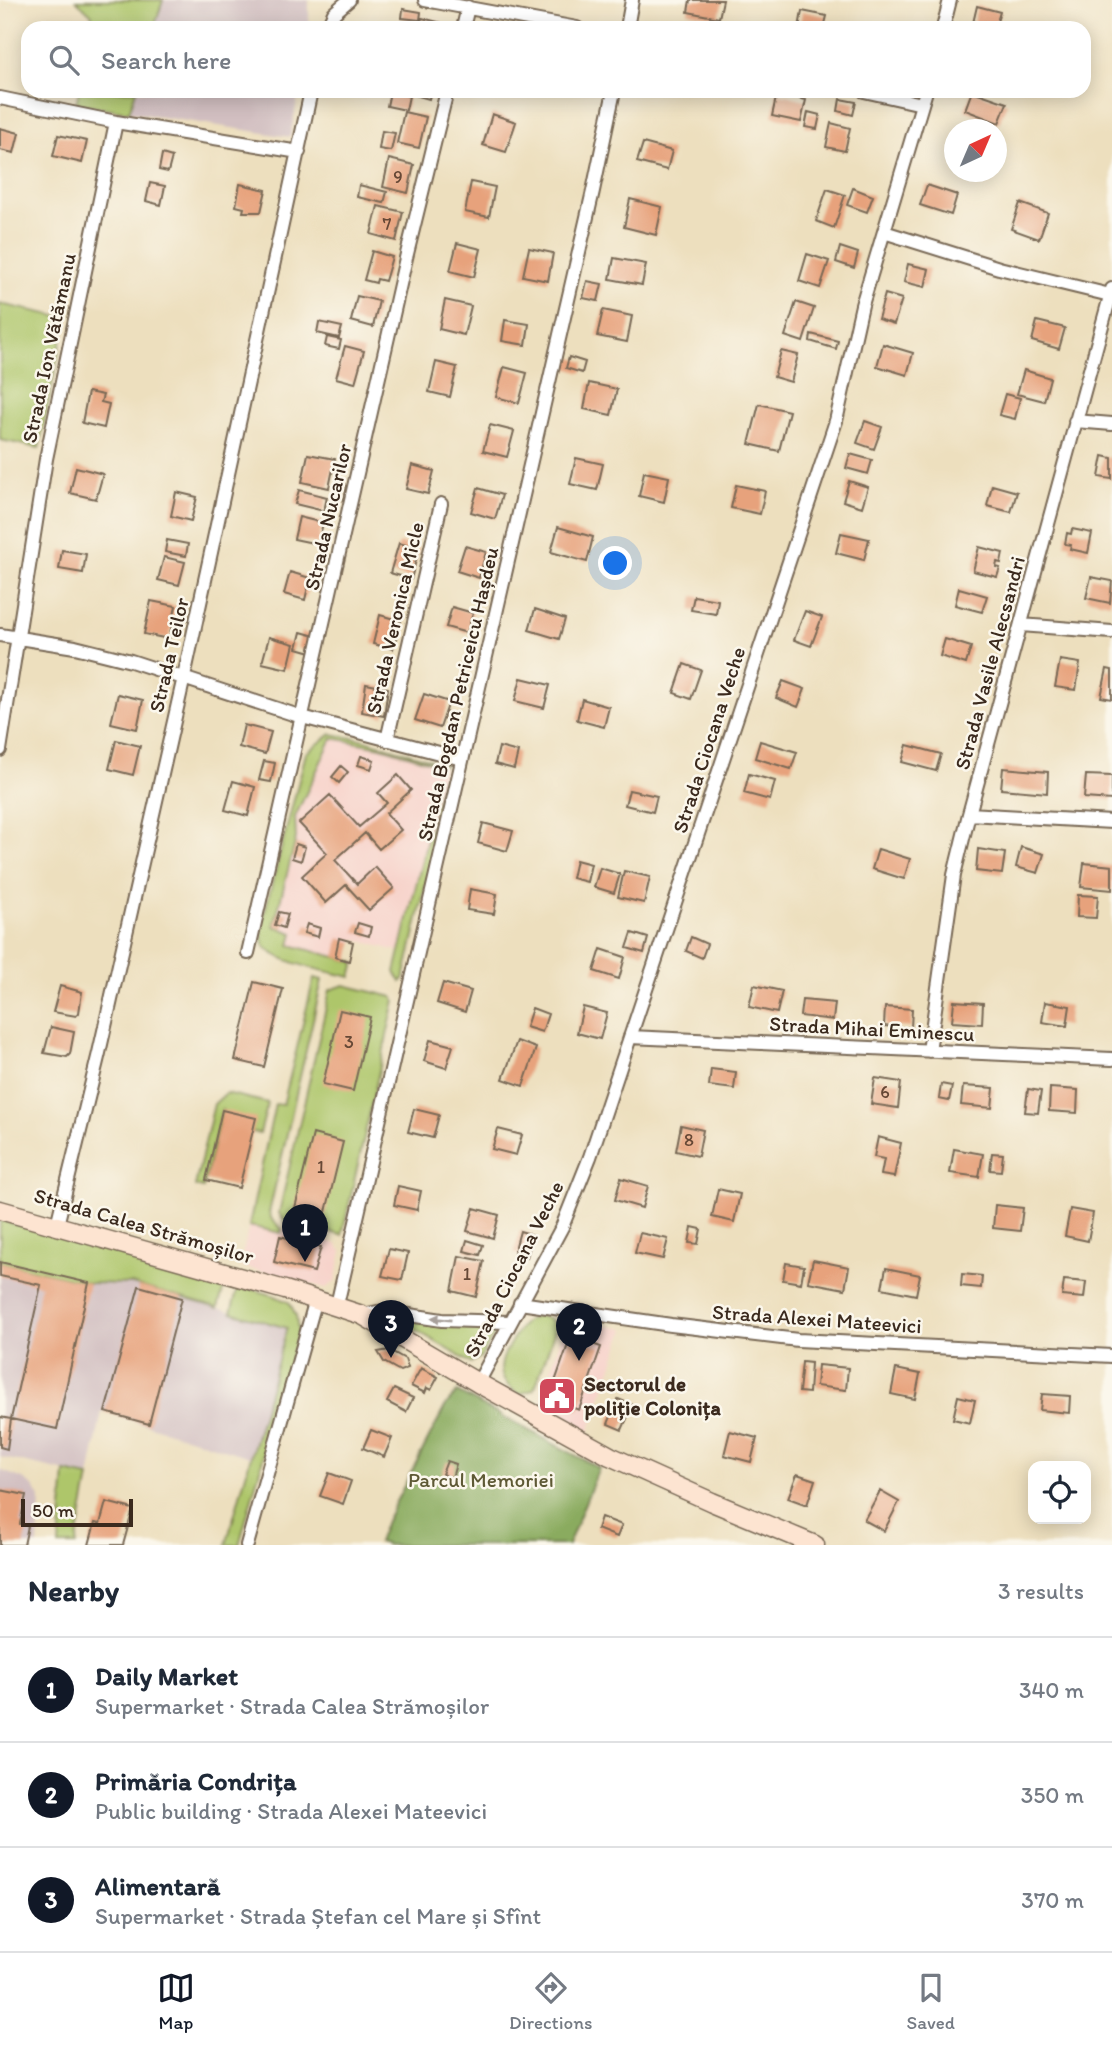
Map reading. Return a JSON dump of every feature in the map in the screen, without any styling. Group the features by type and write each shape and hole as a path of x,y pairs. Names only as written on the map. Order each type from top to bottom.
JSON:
{"street":[{"path":"425,0 468,7 491,5 551,21"},
{"path":"628,21 632,0"},
{"path":"945,21 950,0"},
{"path":"330,21 334,13 347,2"},
{"path":"465,21 468,7"},
{"path":"0,98 116,122 299,152"},
{"name":"Strada Teilor","path":"57,1225 184,677 310,98"},
{"name":"Strada Nucarilor","path":"248,953 406,258 445,98"},
{"name":"Strada Bogdan Petriceicu Hașdeu","path":"337,1305 613,98"},
{"name":"Strada Ciocana Veche","path":"478,1383 562,1227 594,1146 836,421 862,305 924,98"},
{"name":"Strada Ion Vătămanu","path":"0,750 46,459 116,122"},
{"path":"884,232 999,268 1111,292"},
{"name":"Strada Vasile Alecsandri","path":"929,1051 954,875 1111,292"},
{"path":"1075,421 1112,424"},
{"name":"Strada Veronica Micle","path":"387,740 441,504"},
{"path":"1021,625 1112,632"},
{"path":"0,635 75,647 184,677 302,717 462,759"},
{"path":"969,814 1112,822"},
{"name":"Strada Mihai Eminescu","path":"630,1037 1112,1059"},
{"name":"Strada Calea Strămoșilor","path":"0,1210 337,1305 362,1315 610,1456 815,1545"},
{"path":"247,1545 316,1299"},
{"name":"Strada Alexei Mateevici","path":"520,1303 798,1340 1112,1356"},
{"path":"362,1315 383,1311 442,1320 509,1322"}],"shaded area":[{"path":"163,0 309,0 309,21 156,21"},
{"path":"134,98 298,98 290,137 129,112"},
{"path":"332,737 381,747 444,766 401,952 354,939 349,961 290,945 274,926 296,838 295,817"},
{"path":"249,1226 280,1233 282,1229 335,1243 342,1251 335,1282 326,1288 240,1266"},
{"path":"0,1262 89,1283 132,1284 287,1327 250,1457 102,1411 89,1477 0,1457"},
{"path":"572,1320 625,1329 589,1432 543,1407 542,1398 565,1325"},
{"path":"0,1470 23,1479 34,1487 40,1498 38,1545 0,1545"}],"green space":[{"path":"76,0 163,0 156,21 91,21 92,15"},
{"path":"77,98 134,98 129,112 76,103"},
{"path":"0,304 66,318 39,448 0,440"},
{"path":"331,734 365,740 445,764 444,766 381,747 332,738 295,817 296,838 274,926 293,933 290,945 355,962 351,977 279,957 264,945 262,937 262,923 306,753"},
{"path":"442,778 450,780 404,979 401,982 395,972"},
{"path":"314,978 322,980 269,1213 282,1229 281,1233 249,1226 275,1104 283,1105"},
{"path":"344,985 393,997 395,1000 342,1235 286,1222 279,1213 330,990"},
{"path":"226,1093 268,1103 260,1133 252,1132 222,1110 203,1188 195,1186 214,1104"},
{"path":"0,1220 225,1283 218,1308 132,1284 89,1283 0,1262"},
{"path":"239,1285 290,1303 296,1316 298,1331 239,1545 226,1545 287,1328 231,1312"},
{"path":"539,1316 550,1319 555,1330 536,1385 533,1390 519,1394 510,1388 502,1375 502,1360 521,1326"},
{"path":"396,1318 492,1327 495,1333 482,1356 471,1363"},
{"name":"Parcul Memoriei","path":"457,1392 599,1468 568,1545 388,1545 378,1542 386,1521 446,1405"},
{"path":"65,1472 89,1477 76,1545 59,1545"}],"building":[{"path":"690,0 723,0 719,18 688,12"},
{"path":"977,6 1000,12 997,21 973,21"},
{"path":"403,9 421,12 420,20 402,18"},
{"path":"802,11 827,16 826,21 800,21"},
{"path":"389,98 409,98 406,110 387,106"},
{"path":"776,98 806,100 801,122 772,116"},
{"path":"969,98 992,98 1007,103 1001,119 989,119 965,110"},
{"path":"840,99 856,102 853,115 838,111"},
{"path":"404,112 426,117 419,148 397,143"},
{"path":"808,112 820,115 817,129 805,127"},
{"path":"492,114 516,122 506,152 483,145"},
{"path":"831,123 850,128 845,151 826,147"},
{"path":"0,128 19,133 14,153 0,150"},
{"path":"382,131 395,133 391,151 379,149"},
{"path":"58,135 87,141 82,163 53,156"},
{"path":"643,143 672,151 667,170 637,162"},
{"path":"162,154 172,157 168,172 159,170"},
{"path":"389,159 414,165 408,193 383,187"},
{"path":"471,182 495,187 489,217 465,212"},
{"path":"150,183 165,186 161,205 146,201"},
{"path":"240,184 266,190 261,212 243,212 244,208 236,206"},
{"path":"359,185 387,192 384,203 357,197"},
{"path":"927,185 957,195 951,215 920,205"},
{"path":"853,188 873,196 867,212 847,205"},
{"path":"827,189 845,195 834,228 816,221"},
{"path":"630,199 662,207 656,235 624,227"},
{"path":"1020,203 1048,213 1039,239 1011,229"},
{"path":"378,206 403,212 396,241 371,234"},
{"path":"457,243 481,249 474,277 450,271"},
{"path":"840,247 858,253 854,268 836,262"},
{"path":"529,248 553,253 548,281 523,276"},
{"path":"372,251 392,257 385,281 377,279 376,283 364,280"},
{"path":"807,254 829,261 820,288 799,281"},
{"path":"614,258 646,264 642,285 610,279"},
{"path":"908,264 929,269 925,287 904,282"},
{"path":"587,281 602,284 598,301 583,298"},
{"path":"885,294 902,299 894,324 878,319"},
{"path":"357,296 379,301 373,327 351,321"},
{"path":"445,300 471,306 464,335 439,329"},
{"path":"796,302 814,308 803,342 785,336"},
{"path":"603,310 632,316 627,342 597,336"},
{"path":"505,320 529,324 526,345 502,341"},
{"path":"1037,321 1065,328 1059,349 1032,341"},
{"path":"319,322 342,327 339,338 317,333"},
{"path":"811,334 838,341 836,349 810,341"},
{"path":"327,337 341,340 339,349 325,346"},
{"path":"883,344 913,353 907,375 877,366"},
{"path":"345,346 364,351 355,383 336,378"},
{"path":"781,351 798,355 791,382 774,377"},
{"path":"569,357 585,362 582,373 566,368"},
{"path":"436,362 457,367 450,397 429,392"},
{"path":"504,367 527,373 519,403 496,397"},
{"path":"1024,370 1050,378 1044,401 1017,394"},
{"path":"589,383 617,389 611,415 584,409"},
{"path":"88,392 103,395 101,402 109,404 104,428 82,423"},
{"path":"1005,394 1020,398 1015,419 999,415"},
{"path":"759,404 789,411 779,451 749,444"},
{"path":"865,421 882,427 874,449 857,443"},
{"path":"490,425 514,431 507,457 483,451"},
{"path":"308,454 335,459 329,488 302,482"},
{"path":"850,454 872,460 868,474 846,468"},
{"path":"1103,456 1112,458 1112,479 1099,477"},
{"path":"576,458 603,464 597,490 570,484"},
{"path":"412,465 434,471 428,494 406,489"},
{"path":"76,467 103,474 96,499 70,493"},
{"path":"644,472 669,477 664,502 639,496"},
{"path":"849,481 868,487 862,507 843,501"},
{"path":"736,485 765,491 760,514 731,508"},
{"path":"992,485 1017,492 1011,512 987,506"},
{"path":"478,488 502,495 495,519 471,512"},
{"path":"299,490 327,497 324,511 295,504"},
{"path":"176,492 197,497 191,521 171,516"},
{"path":"299,517 323,523 318,544 294,539"},
{"path":"558,527 593,537 587,562 551,552"},
{"path":"1072,529 1092,533 1088,553 1070,549 1071,545 1065,544 1067,533 1071,534"},
{"path":"841,533 869,539 864,560 836,553"},
{"path":"167,540 188,544 186,556 165,552"},
{"path":"399,543 419,549 411,579 390,573"},
{"path":"465,546 486,552 479,578 457,571"},
{"path":"979,547 1003,553 1001,563 997,562 996,567 1000,568 997,577 973,571"},
{"path":"62,550 86,554 83,573 59,569"},
{"path":"164,557 185,562 179,585 158,580"},
{"path":"290,572 310,578 305,600 284,594"},
{"path":"1091,577 1112,581 1110,603 1086,598"},
{"path":"959,588 987,596 982,612 955,605"},
{"path":"694,596 718,600 716,614 691,610"},
{"path":"151,601 176,606 169,639 144,634"},
{"path":"452,607 473,613 467,633 446,627"},
{"path":"535,609 565,619 559,639 529,630"},
{"path":"805,611 822,617 811,646 794,640"},
{"path":"380,615 401,621 393,649 373,644"},
{"path":"301,632 315,636 311,652 297,648"},
{"path":"269,637 294,644 288,669 262,663"},
{"path":"945,639 971,647 966,664 940,656"},
{"path":"1060,660 1080,663 1076,690 1055,687"},
{"path":"684,664 701,670 691,699 674,693"},
{"path":"1107,669 1112,670 1112,699 1101,697"},
{"path":"521,678 550,685 544,708 515,701"},
{"path":"783,681 805,689 798,707 776,698"},
{"path":"366,684 388,688 384,716 362,712"},
{"path":"118,694 143,700 137,729 111,723"},
{"path":"424,694 449,702 440,728 415,720"},
{"path":"582,699 609,707 604,727 577,720"},
{"path":"244,725 271,732 265,754 239,747"},
{"path":"116,740 140,746 133,775 109,769"},
{"path":"760,741 797,752 791,769 755,758"},
{"path":"907,745 941,754 936,771 902,762"},
{"path":"499,747 518,752 514,769 495,764"},
{"path":"361,756 374,760 371,769 358,765"},
{"path":"264,761 275,763 271,782 259,780"},
{"path":"341,766 348,772 339,783 332,777"},
{"path":"1003,768 1048,772 1047,793 1001,789"},
{"path":"749,774 775,781 770,800 744,793"},
{"path":"398,775 411,790 386,813 401,830 379,849 365,833 335,860 357,884 375,867 394,888 369,910 346,885 326,903 302,876 327,853 299,823 330,795 359,827 387,803 378,793"},
{"path":"1086,775 1112,776 1112,800 1084,798"},
{"path":"233,781 255,787 248,816 225,810"},
{"path":"629,790 657,796 653,812 625,805"},
{"path":"483,823 513,831 507,851 478,843"},
{"path":"296,844 305,847 301,861 292,858"},
{"path":"1021,847 1044,854 1038,873 1016,867"},
{"path":"878,849 910,859 904,879 872,869"},
{"path":"978,849 1005,853 1002,874 976,871"},
{"path":"576,860 591,864 587,882 572,878"},
{"path":"1084,863 1112,866 1112,890 1081,887"},
{"path":"600,868 620,874 614,893 594,887"},
{"path":"624,871 650,877 644,903 618,897"},
{"path":"470,889 497,894 494,914 467,910"},
{"path":"1078,895 1098,896 1096,918 1077,917"},
{"path":"279,912 288,914 284,928 275,925"},
{"path":"358,923 371,927 369,936 355,932"},
{"path":"307,924 320,928 318,937 304,933"},
{"path":"632,933 648,938 644,953 627,948"},
{"path":"691,937 707,944 702,958 686,951"},
{"path":"339,938 353,942 349,961 335,957"},
{"path":"601,949 625,957 619,979 594,971"},
{"path":"254,982 283,989 264,1067 235,1060"},
{"path":"443,983 471,991 465,1012 437,1003"},
{"path":"754,985 782,991 777,1013 749,1007"},
{"path":"60,986 82,992 79,1013 76,1016 53,1012"},
{"path":"802,1000 835,1003 833,1020 800,1016"},
{"path":"954,1001 983,1003 982,1024 952,1022"},
{"path":"1045,1002 1070,1006 1067,1026 1042,1022"},
{"path":"583,1007 607,1013 600,1039 577,1033"},
{"path":"885,1007 912,1009 911,1028 884,1026"},
{"path":"532,1008 548,1014 542,1032 526,1027"},
{"path":"340,1010 370,1017 353,1091 323,1084"},
{"path":"51,1027 74,1032 67,1057 44,1053"},
{"path":"430,1040 453,1046 446,1068 424,1061"},
{"path":"517,1041 536,1048 523,1086 503,1079"},
{"path":"711,1069 736,1072 734,1089 709,1086"},
{"path":"875,1078 901,1082 898,1108 871,1104"},
{"path":"941,1084 952,1086 949,1101 939,1099"},
{"path":"963,1086 994,1088 992,1108 961,1105"},
{"path":"1050,1088 1078,1090 1077,1113 1049,1111"},
{"path":"1028,1089 1041,1091 1038,1113 1025,1112"},
{"path":"414,1109 439,1115 433,1138 408,1132"},
{"path":"222,1110 256,1118 239,1188 206,1180"},
{"path":"681,1125 703,1130 698,1156 676,1151"},
{"path":"498,1129 522,1135 516,1155 492,1149"},
{"path":"313,1134 343,1142 325,1216 295,1208"},
{"path":"878,1137 901,1143 894,1177 881,1175 884,1159 874,1157"},
{"path":"954,1149 983,1154 979,1177 950,1173"},
{"path":"992,1153 1003,1154 1001,1171 990,1170"},
{"path":"621,1178 648,1186 642,1208 615,1200"},
{"path":"398,1186 421,1191 417,1210 394,1205"},
{"path":"718,1189 740,1194 734,1222 712,1217"},
{"path":"995,1205 1023,1208 1020,1231 993,1228"},
{"path":"474,1208 499,1215 493,1238 467,1231"},
{"path":"1070,1209 1093,1213 1088,1241 1065,1236"},
{"path":"692,1227 701,1229 698,1244 689,1243"},
{"path":"520,1231 533,1235 527,1257 514,1253"},
{"path":"640,1233 668,1239 663,1259 635,1253"},
{"path":"280,1236 321,1247 314,1272 274,1262"},
{"path":"467,1240 483,1245 480,1255 464,1251"},
{"path":"389,1249 408,1253 402,1280 382,1276"},
{"path":"459,1256 484,1261 476,1297 452,1291"},
{"path":"813,1260 849,1267 845,1289 808,1282"},
{"path":"0,1262 89,1283 57,1429 11,1419 41,1285 0,1276"},
{"path":"786,1263 804,1266 801,1283 783,1280"},
{"path":"886,1268 920,1275 916,1295 882,1288"},
{"path":"962,1274 982,1276 981,1288 961,1286"},
{"path":"1064,1280 1086,1282 1084,1298 1062,1296"},
{"path":"139,1286 182,1298 149,1424 105,1412"},
{"path":"571,1336 601,1347 579,1410 549,1399"},
{"path":"389,1350 405,1359 408,1368 400,1371 384,1362 378,1352"},
{"path":"802,1362 811,1363 809,1393 799,1392"},
{"path":"818,1365 848,1368 846,1390 816,1386"},
{"path":"421,1368 438,1377 431,1390 427,1388 425,1393 411,1386"},
{"path":"896,1369 920,1374 915,1399 891,1394"},
{"path":"394,1389 413,1398 406,1412 387,1402"},
{"path":"1042,1394 1070,1396 1069,1413 1040,1410"},
{"path":"958,1396 975,1400 970,1423 953,1419"},
{"path":"618,1399 633,1405 622,1430 608,1424"},
{"path":"0,1417 11,1419 7,1449 0,1447"},
{"path":"371,1430 392,1438 384,1457 363,1448"},
{"path":"730,1431 757,1438 751,1462 724,1455"},
{"path":"447,1461 456,1464 452,1478 442,1474"},
{"path":"329,1473 351,1481 343,1504 320,1496"},
{"path":"797,1474 815,1480 807,1505 788,1498"},
{"path":"0,1490 26,1495 20,1524 28,1526 24,1545 0,1545"},
{"path":"880,1491 899,1502 884,1531 864,1520"},
{"path":"106,1502 133,1509 123,1545 89,1545 95,1523 100,1524"},
{"path":"601,1517 622,1525 617,1537 597,1529"}],"place":[{"name":"Daily Market","path":"305,1262"},
{"name":"Alimentară","path":"391,1358"},
{"name":"Primăria Condrița","path":"579,1361"},
{"name":"Sectorul de poliție Colonița","path":"557,1396"}]}
